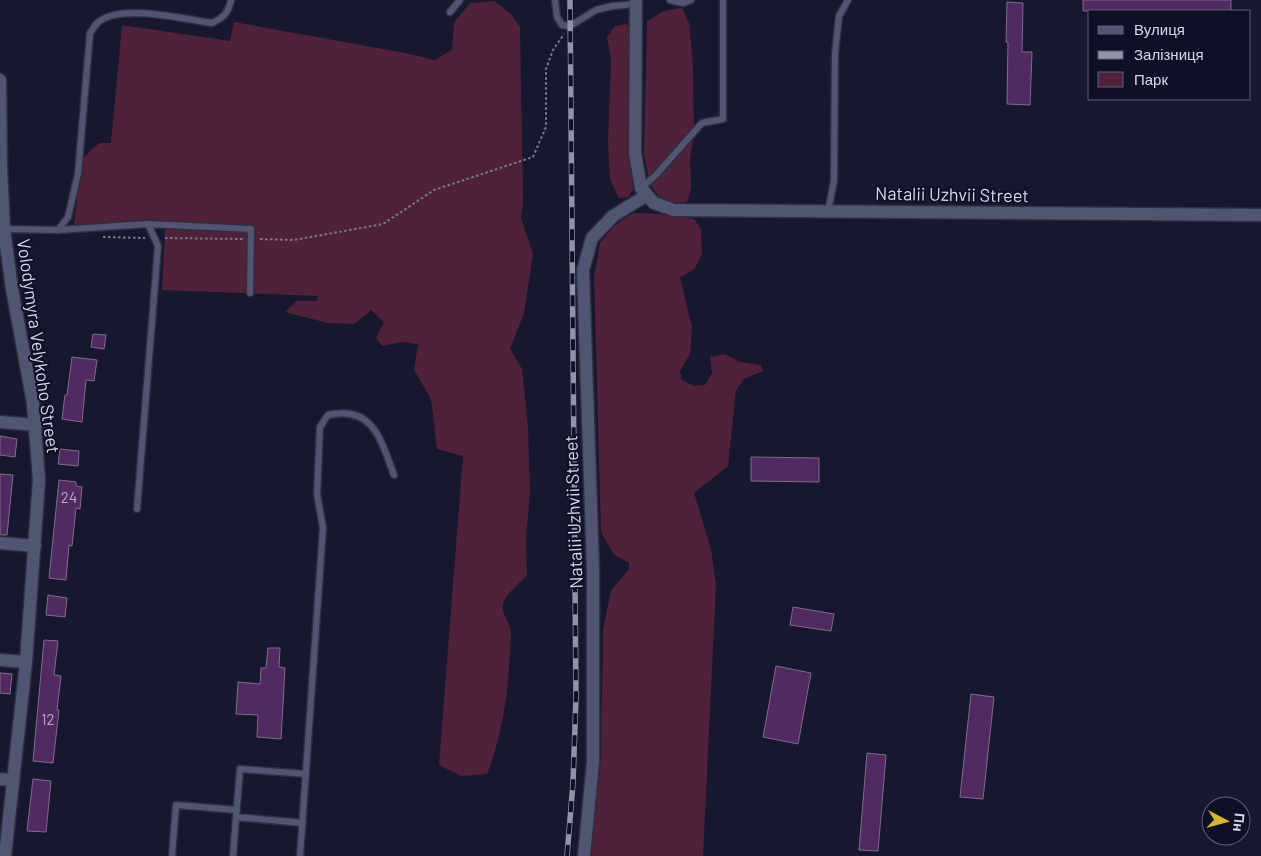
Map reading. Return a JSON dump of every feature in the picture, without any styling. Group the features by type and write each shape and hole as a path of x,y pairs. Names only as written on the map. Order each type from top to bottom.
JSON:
{"street":[{"path":"636,2 635,153 644,191"},
{"name":"Volodymyra Velykoho Street","path":"0,80 2,230 36,425 38,480 26,662 6,856"},
{"name":"Natalii Uzhvii Street","path":"584,856 593,762 593,569 583,270 592,238 613,216 644,191 654,203 674,210 1261,215"},
{"path":"0,422 36,425"},
{"path":"0,543 35,546"},
{"path":"0,660 26,662"},
{"path":"0,779 13,780"}],"lane":[{"path":"58,230 68,217 78,174 90,33 99,21 116,14 136,13 212,23 221,19 230,9 232,0"},
{"path":"450,12 460,0"},
{"path":"555,0 557,17 562,25 570,26 596,10 636,2"},
{"path":"670,0 684,3 691,0"},
{"path":"644,191 702,123 723,119 724,0"},
{"path":"828,211 834,181 835,54 839,16 848,0"},
{"path":"137,510 156,292 158,246 148,224"},
{"path":"2,230 58,230 148,224 251,229 250,293"},
{"path":"300,856 323,528 316,494 320,428 328,415 341,412 360,416 377,432 394,475"},
{"path":"233,856 240,769 306,774"},
{"path":"172,856 176,805 237,810"},
{"path":"236,817 303,823"}],"path":[{"path":"95,237 294,240 383,224 434,190 532,157 546,127 546,69 552,50 570,26"}],"green space":[{"path":"494,1 511,14 520,27 523,201 521,218 533,254 524,313 510,349 522,369 528,426 530,494 526,538 527,575 508,594 503,606 511,634 510,652 505,705 493,757 487,774 461,776 439,765 463,456 437,449 431,399 414,370 418,344 401,342 382,346 376,338 384,322 371,310 354,324 328,323 285,312 296,301 316,301 318,296 162,290 165,228 74,224 82,159 99,143 111,143 122,25 230,41 234,22 435,60 452,50 454,23 470,3"},
{"path":"682,8 689,23 693,65 694,133 690,158 691,188 687,202 675,203 660,198 650,184 644,154 647,21 664,11"},
{"path":"626,24 631,27 630,154 633,190 628,197 619,198 610,179 608,140 611,60 607,37 615,26"},
{"path":"633,213 659,214 694,219 701,229 702,254 694,270 680,277 692,328 690,354 680,371 682,380 694,386 705,385 712,373 710,357 724,354 740,362 761,365 763,371 744,379 736,390 728,466 694,493 711,549 716,584 703,856 590,856 601,759 603,629 611,591 629,569 629,563 614,555 601,532 594,277 600,243 613,227"}],"building":[{"path":"1083,0 1231,0 1231,10 1083,11"},
{"path":"1007,2 1023,3 1022,52 1032,52 1030,105 1007,104"},
{"path":"93,334 106,335 104,349 91,347"},
{"path":"72,357 97,360 94,381 86,380 82,422 62,419"},
{"path":"0,436 17,439 15,457 0,455"},
{"path":"60,449 79,451 78,466 58,464"},
{"path":"751,457 819,458 819,482 751,481"},
{"path":"0,474 13,475 7,535 0,535"},
{"path":"59,480 76,482 76,486 82,487 80,509 76,508 72,546 69,545 66,580 49,578"},
{"path":"48,595 67,598 65,617 46,615"},
{"path":"793,607 834,614 831,631 790,625"},
{"path":"44,640 58,641 54,675 61,676 53,763 33,761"},
{"path":"268,648 280,648 279,667 285,668 281,739 257,737 258,715 236,714 238,682 260,684 261,668 266,668"},
{"path":"776,666 811,673 798,744 763,737"},
{"path":"0,673 12,674 10,694 0,693"},
{"path":"971,694 994,697 983,799 960,797"},
{"path":"867,753 886,755 878,851 859,850"},
{"path":"33,779 51,781 46,832 27,831"}],"railway":[{"path":"567,856 573,783 576,697 570,0"}]}
